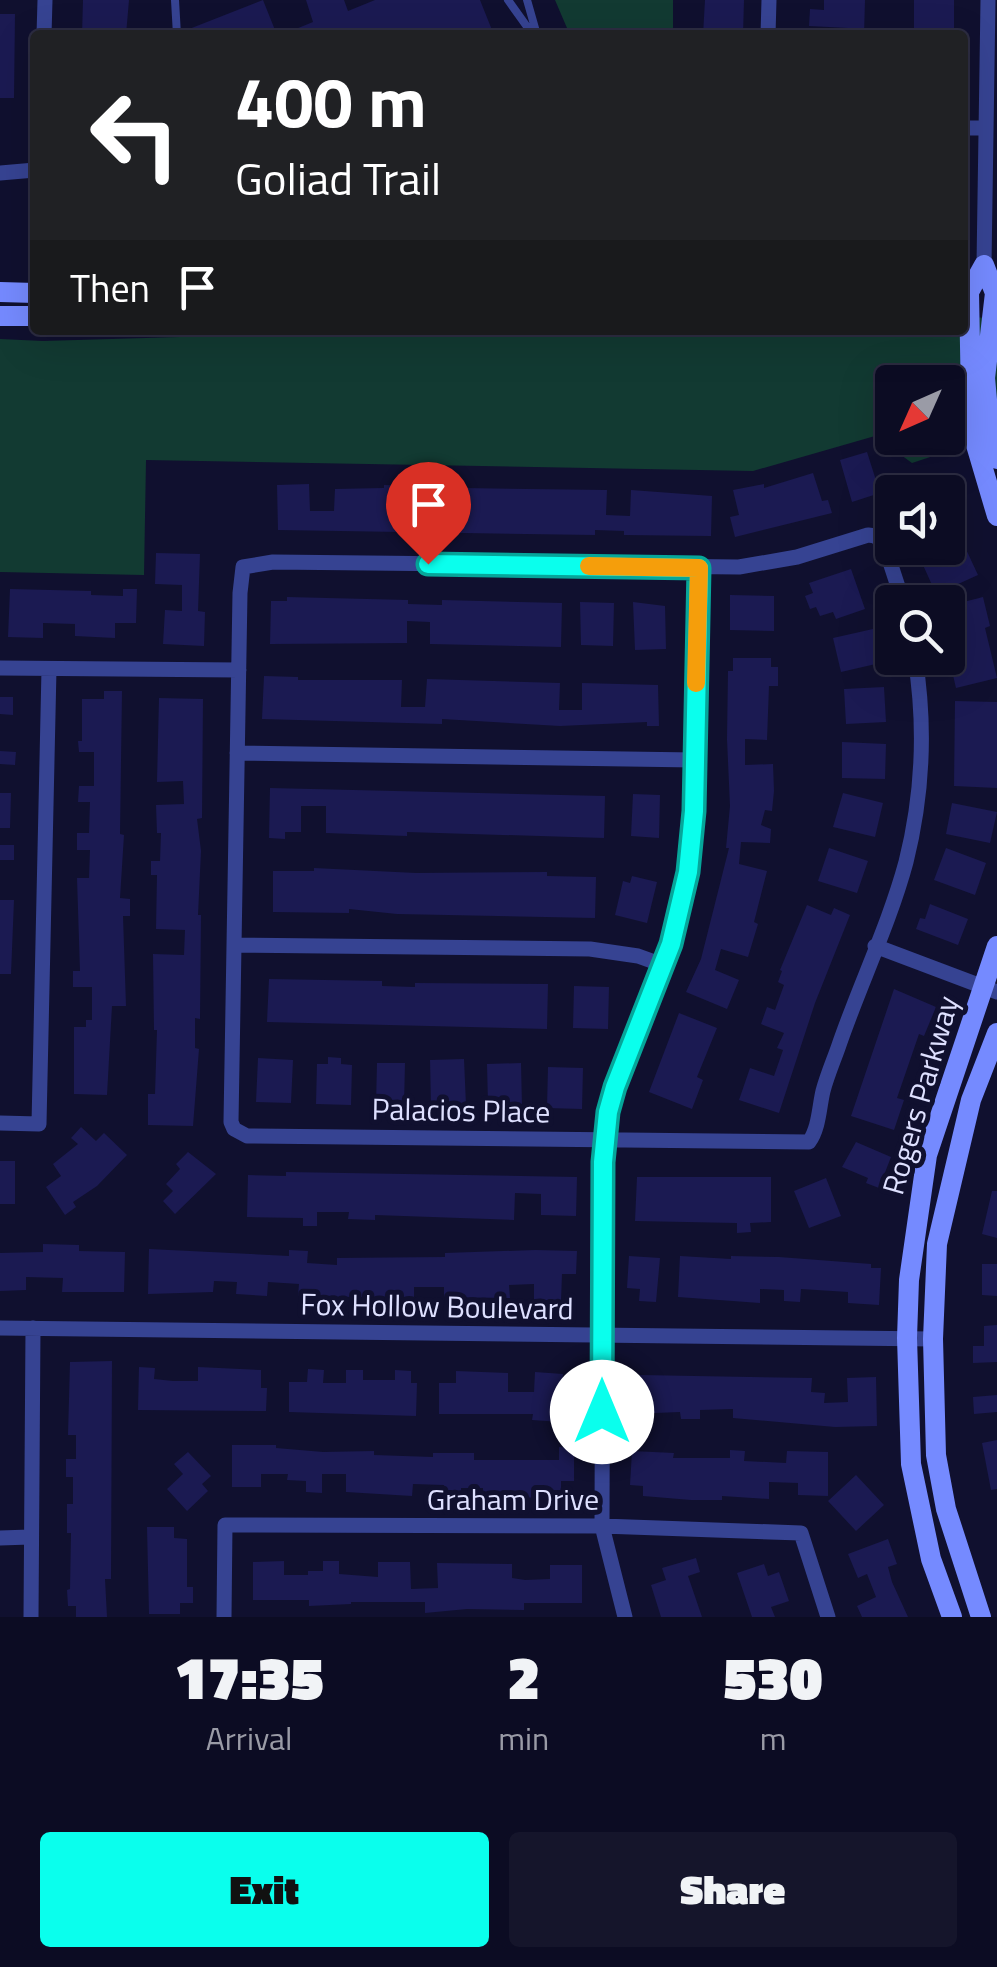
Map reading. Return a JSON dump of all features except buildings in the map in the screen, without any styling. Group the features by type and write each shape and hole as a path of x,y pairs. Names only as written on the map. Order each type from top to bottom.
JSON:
{"street":[{"path":"44,30 45,0"},
{"path":"768,30 769,0"},
{"path":"988,0 986,128 991,266 996,292 985,378 997,459"},
{"path":"968,128 986,128"},
{"path":"0,173 30,170"},
{"path":"968,290 991,266"},
{"path":"0,292 30,293"},
{"path":"968,292 996,292"},
{"path":"0,316 30,316"},
{"path":"968,331 972,410 980,460 997,516"},
{"path":"663,965 638,956 590,948 234,945 243,567 273,562 699,568 762,564 868,535 876,536 886,548 898,585"},
{"path":"625,1617 602,1526 606,1140 615,1087 678,923 688,872 699,568"},
{"path":"0,668 238,670"},
{"path":"0,1123 39,1124 49,669"},
{"path":"917,675 922,730 919,793 905,866 876,946 990,989"},
{"path":"237,753 695,760"},
{"name":"Palacios Place","path":"234,945 231,1122 234,1129 247,1136 809,1142 816,1130 824,1086 876,946"},
{"name":"Rogers Parkway","path":"952,1617 932,1560 911,1464 906,1338 909,1280 923,1175 942,1105 990,989 997,946"},
{"name":"Rogers Parkway","path":"980,1617 946,1509 936,1455 933,1339 937,1244 971,1100 997,1032"},
{"name":"Fox Hollow Boulevard","path":"0,1328 933,1339"},
{"path":"31,1617 33,1328"},
{"name":"Graham Drive","path":"224,1617 225,1525 602,1526 801,1533 828,1617"},
{"path":"0,1538 30,1537"}],"lane":[{"path":"175,0 177,30"},
{"path":"508,0 531,30"},
{"path":"527,0 534,30"}],"green space":[{"path":"555,0 673,0 673,30 568,30"},
{"path":"968,317 997,318 997,435 965,446 965,365 875,365 875,436 753,471 146,460 144,575 0,572 0,339 968,335"},
{"path":"901,455 936,455 912,463"}],"slow traffic":[{"path":"589,566 699,568 696,683"}],"route":[{"path":"428,564 699,568 694,811 684,897 671,944 608,1112 603,1162 602,1412"}]}
